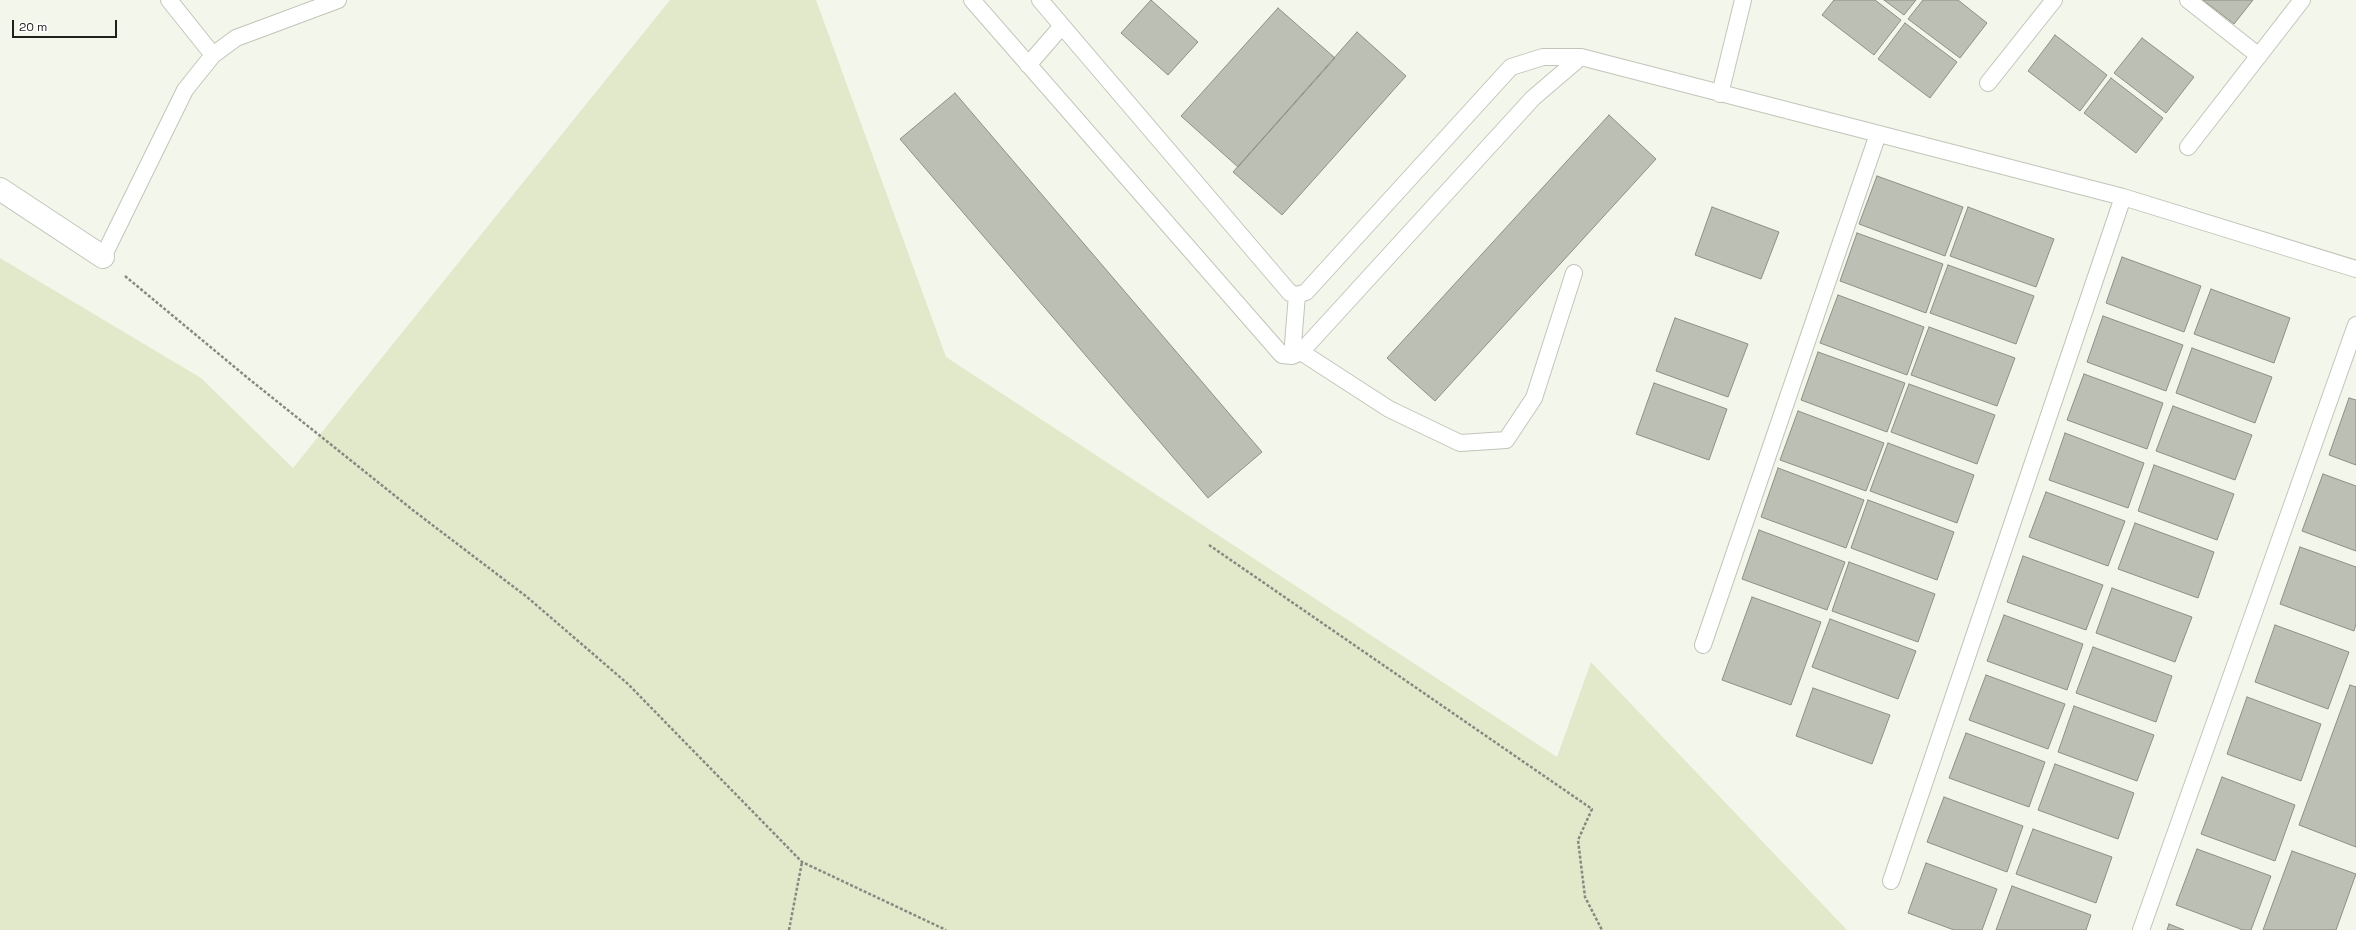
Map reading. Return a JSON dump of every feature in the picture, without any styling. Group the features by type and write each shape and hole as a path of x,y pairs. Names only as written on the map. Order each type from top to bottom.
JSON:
{"street":[{"path":"0,189 103,257"}],"lane":[{"path":"169,0 213,55"},
{"path":"103,257 185,90 213,55 236,38 338,0"},
{"path":"972,0 1282,355 1296,354 1389,408 1460,443 1506,440 1534,398 1574,273"},
{"path":"1040,0 1290,293 1297,295 1306,292 1512,67 1543,57 1581,57 1720,94 2123,196 2356,269"},
{"path":"1720,94 1744,0"},
{"path":"1988,83 2054,0"},
{"path":"2188,0 2258,56"},
{"path":"2188,147 2302,0"},
{"path":"1028,65 1062,26"},
{"path":"1296,354 1532,98 1581,57"},
{"path":"1703,645 1878,134"},
{"path":"1891,881 2123,196"},
{"path":"1296,354 1297,295"},
{"path":"2141,930 2356,325"}],"path":[{"path":"103,257 249,379 527,597 628,684 802,862 946,930"},
{"path":"1209,545 1592,809 1578,840 1585,897 1602,930"},
{"path":"789,930 802,862"}],"green space":[{"path":"670,0 816,0 946,357 1557,757 1591,662 1847,930 0,930 0,258 201,378 293,468"}],"building":[{"path":"1151,0 1198,42 1168,75 1121,33"},
{"path":"1834,0 1875,0 1901,20 1874,55 1822,15"},
{"path":"1884,0 1916,0 1904,15"},
{"path":"1923,0 1958,0 1987,23 1960,58 1908,19"},
{"path":"2203,0 2253,0 2234,24"},
{"path":"1278,8 1335,58 1238,167 1181,116"},
{"path":"1905,23 1957,62 1930,98 1878,59"},
{"path":"1357,32 1406,76 1282,215 1233,172"},
{"path":"2055,35 2107,75 2080,111 2028,71"},
{"path":"2142,38 2194,77 2166,113 2114,73"},
{"path":"2111,78 2163,118 2136,153 2084,113"},
{"path":"955,93 1262,452 1208,498 900,139"},
{"path":"1609,115 1656,159 1435,401 1387,358"},
{"path":"1877,176 1963,207 1945,256 1859,224"},
{"path":"1712,207 1779,232 1761,279 1695,255"},
{"path":"1968,207 2054,239 2036,287 1950,256"},
{"path":"1857,233 1943,264 1926,313 1840,281"},
{"path":"2122,257 2201,286 2184,332 2106,303"},
{"path":"1948,265 2034,296 2016,344 1930,313"},
{"path":"2211,289 2290,318 2274,363 2194,334"},
{"path":"1838,295 1924,327 1907,375 1820,343"},
{"path":"2103,316 2183,345 2166,391 2087,362"},
{"path":"1675,318 1748,344 1728,397 1656,371"},
{"path":"1929,327 2015,358 1997,406 1911,375"},
{"path":"2192,348 2272,377 2255,423 2176,393"},
{"path":"1818,352 1905,383 1887,432 1801,400"},
{"path":"2084,374 2163,403 2147,449 2067,420"},
{"path":"1654,383 1727,409 1709,460 1636,434"},
{"path":"1909,384 1995,415 1977,464 1891,432"},
{"path":"2349,398 2356,400 2356,465 2329,455"},
{"path":"2173,406 2252,435 2235,480 2156,451"},
{"path":"1798,411 1884,443 1866,491 1780,460"},
{"path":"2065,433 2144,463 2128,508 2049,480"},
{"path":"1888,443 1974,475 1957,523 1870,491"},
{"path":"2154,465 2234,494 2217,540 2138,511"},
{"path":"1778,468 1864,500 1846,548 1761,517"},
{"path":"2323,474 2356,486 2356,551 2302,531"},
{"path":"2046,492 2125,521 2108,566 2029,537"},
{"path":"1868,500 1954,532 1937,580 1851,548"},
{"path":"2135,523 2214,552 2198,598 2118,569"},
{"path":"1759,530 1845,562 1827,610 1742,579"},
{"path":"2300,547 2356,567 2356,624 2354,631 2280,604"},
{"path":"2023,556 2103,585 2086,630 2007,602"},
{"path":"1849,562 1935,594 1918,642 1832,611"},
{"path":"2112,588 2192,617 2175,662 2096,633"},
{"path":"1752,597 1821,622 1791,705 1722,680"},
{"path":"2004,615 2083,644 2067,690 1987,661"},
{"path":"1830,619 1916,651 1898,699 1812,667"},
{"path":"2275,625 2349,652 2328,709 2255,682"},
{"path":"2093,647 2172,676 2156,722 2076,693"},
{"path":"1986,675 2065,704 2048,749 1969,720"},
{"path":"2350,685 2356,687 2356,847 2299,825"},
{"path":"1813,688 1890,715 1872,764 1796,736"},
{"path":"2247,697 2321,724 2301,781 2227,754"},
{"path":"2074,706 2154,735 2137,781 2058,752"},
{"path":"1966,733 2045,762 2029,807 1949,778"},
{"path":"2055,764 2134,793 2118,839 2038,810"},
{"path":"2222,777 2295,805 2275,861 2201,834"},
{"path":"1944,797 2023,826 2007,872 1927,842"},
{"path":"2033,829 2112,857 2096,903 2016,874"},
{"path":"2197,849 2271,876 2251,930 2243,930 2176,905"},
{"path":"2292,851 2356,874 2336,930 2263,930"},
{"path":"1926,863 1997,889 1982,930 1954,930 1908,913"},
{"path":"2012,886 2091,915 2086,930 1996,930"},
{"path":"2169,924 2184,930 2167,930"}]}
